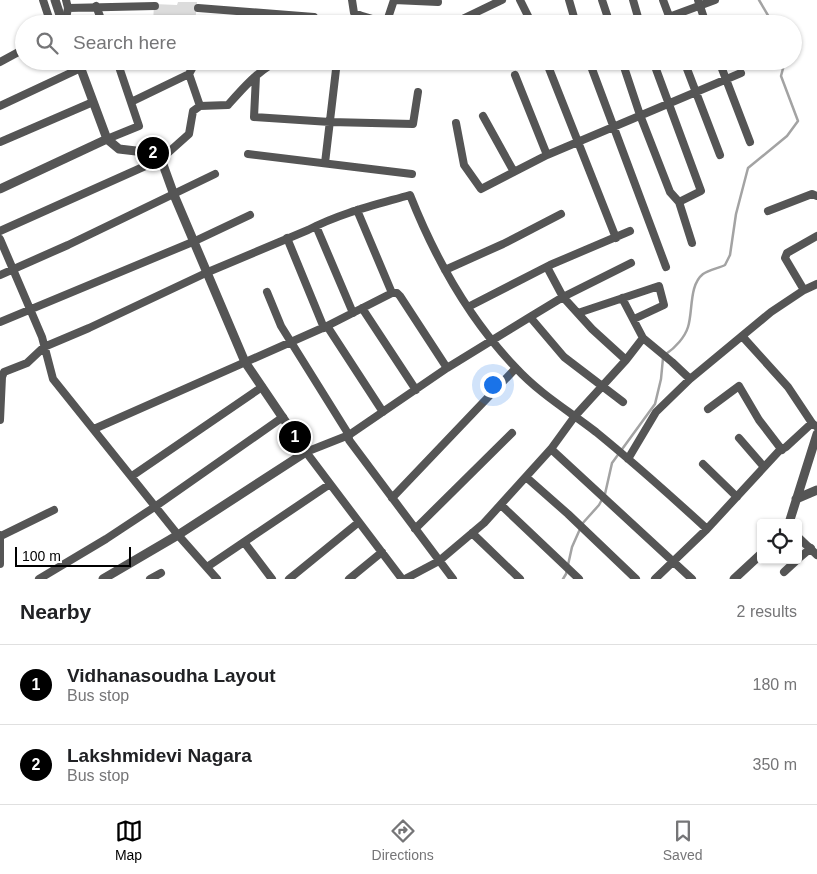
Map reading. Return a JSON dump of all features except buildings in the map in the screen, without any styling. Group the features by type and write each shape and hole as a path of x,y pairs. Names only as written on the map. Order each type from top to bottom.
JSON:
{"street":[{"path":"43,0 48,15"},
{"path":"55,0 60,15"},
{"path":"352,0 354,13 359,15"},
{"path":"387,15 394,0 438,2"},
{"path":"470,15 502,0"},
{"path":"520,0 527,15"},
{"path":"569,0 573,15"},
{"path":"602,0 607,15"},
{"path":"633,0 637,15"},
{"path":"663,0 669,15"},
{"path":"679,15 699,3 715,0"},
{"path":"699,3 703,15"},
{"path":"67,4 155,6"},
{"path":"96,6 100,15"},
{"path":"198,8 288,15"},
{"path":"0,62 15,54"},
{"path":"0,106 70,70"},
{"path":"82,70 107,139 119,149 153,153 161,160 244,362 306,452 404,579 439,560 484,523 551,449 575,416 603,387 643,338"},
{"path":"0,189 139,126 121,70"},
{"path":"131,102 189,74 192,70"},
{"path":"0,231 161,160 189,134 193,111 200,106 228,105 264,70"},
{"path":"325,163 336,70"},
{"path":"550,70 616,238"},
{"path":"592,70 666,267"},
{"path":"625,70 670,192 679,202 692,243"},
{"path":"657,70 701,191 679,202"},
{"path":"687,70 720,155"},
{"path":"722,70 750,142"},
{"path":"456,123 464,165 481,189 548,155 741,73"},
{"path":"189,74 200,106"},
{"path":"515,75 548,155"},
{"path":"256,76 254,117 330,122 413,124 418,92"},
{"path":"0,142 93,102"},
{"path":"483,116 514,172"},
{"path":"248,154 412,174"},
{"path":"0,275 68,245 215,174"},
{"path":"768,211 812,194 817,196"},
{"path":"0,420 1,378 4,372 27,363 44,347 287,238 357,210 410,195 421,224 452,285 493,341 516,368 544,396 575,416 606,440 707,529"},
{"path":"357,210 392,293"},
{"path":"445,270 503,244 561,214"},
{"path":"0,322 195,241 250,216"},
{"path":"316,226 353,313"},
{"path":"468,307 548,267 630,231"},
{"path":"804,290 785,258 787,253 817,236"},
{"path":"287,238 326,327 382,412"},
{"path":"0,239 30,310 44,347 53,379 178,535 215,576 205,579"},
{"path":"103,579 178,535 306,452 349,435 447,368 563,297 631,263"},
{"path":"548,267 563,297 626,360"},
{"path":"625,457 656,412 690,379 771,312 804,290 817,284"},
{"path":"578,313 659,286 664,305 634,319"},
{"path":"266,292 281,326 349,435 349,440 453,579"},
{"path":"94,429 326,327 392,293 397,293 400,296 447,368"},
{"path":"622,298 643,338 690,379"},
{"path":"362,308 416,390"},
{"path":"530,317 564,357 623,402"},
{"path":"655,579 707,529 782,450 815,425 788,387 742,336"},
{"path":"392,498 516,368"},
{"path":"708,408 739,386 759,420 782,450"},
{"path":"132,476 262,387"},
{"path":"39,579 106,539 156,506 283,417"},
{"path":"416,529 512,433"},
{"path":"790,519 817,434"},
{"path":"739,438 764,468"},
{"path":"551,449 692,579"},
{"path":"703,464 737,497"},
{"path":"526,477 636,579"},
{"path":"207,567 330,484"},
{"path":"796,500 817,490"},
{"path":"501,504 579,579"},
{"path":"0,564 0,536 54,510"},
{"path":"289,579 359,522"},
{"path":"472,534 520,579"},
{"path":"802,540 817,555"},
{"path":"244,542 272,579"},
{"path":"802,556 811,548"},
{"path":"349,579 382,552"},
{"path":"734,579 757,558"},
{"path":"784,572 793,564"},
{"path":"150,579 161,573"}],"shaded area":[{"path":"178,2 197,2 196,15 153,15 154,4 177,5"}],"waterway":[{"path":"759,0 768,15"},
{"path":"666,354 673,349 687,331 695,285 703,274 725,265 730,255 736,214 748,168 787,136 798,121 781,76 783,70"},
{"path":"582,524 599,505 605,494 612,463 655,404 661,379 663,358"},
{"path":"563,579 566,574 572,547 580,529"}],"place":[{"name":"Lakshmidevi Nagara","path":"153,153"},
{"name":"Vidhanasoudha Layout","path":"295,437"}]}
